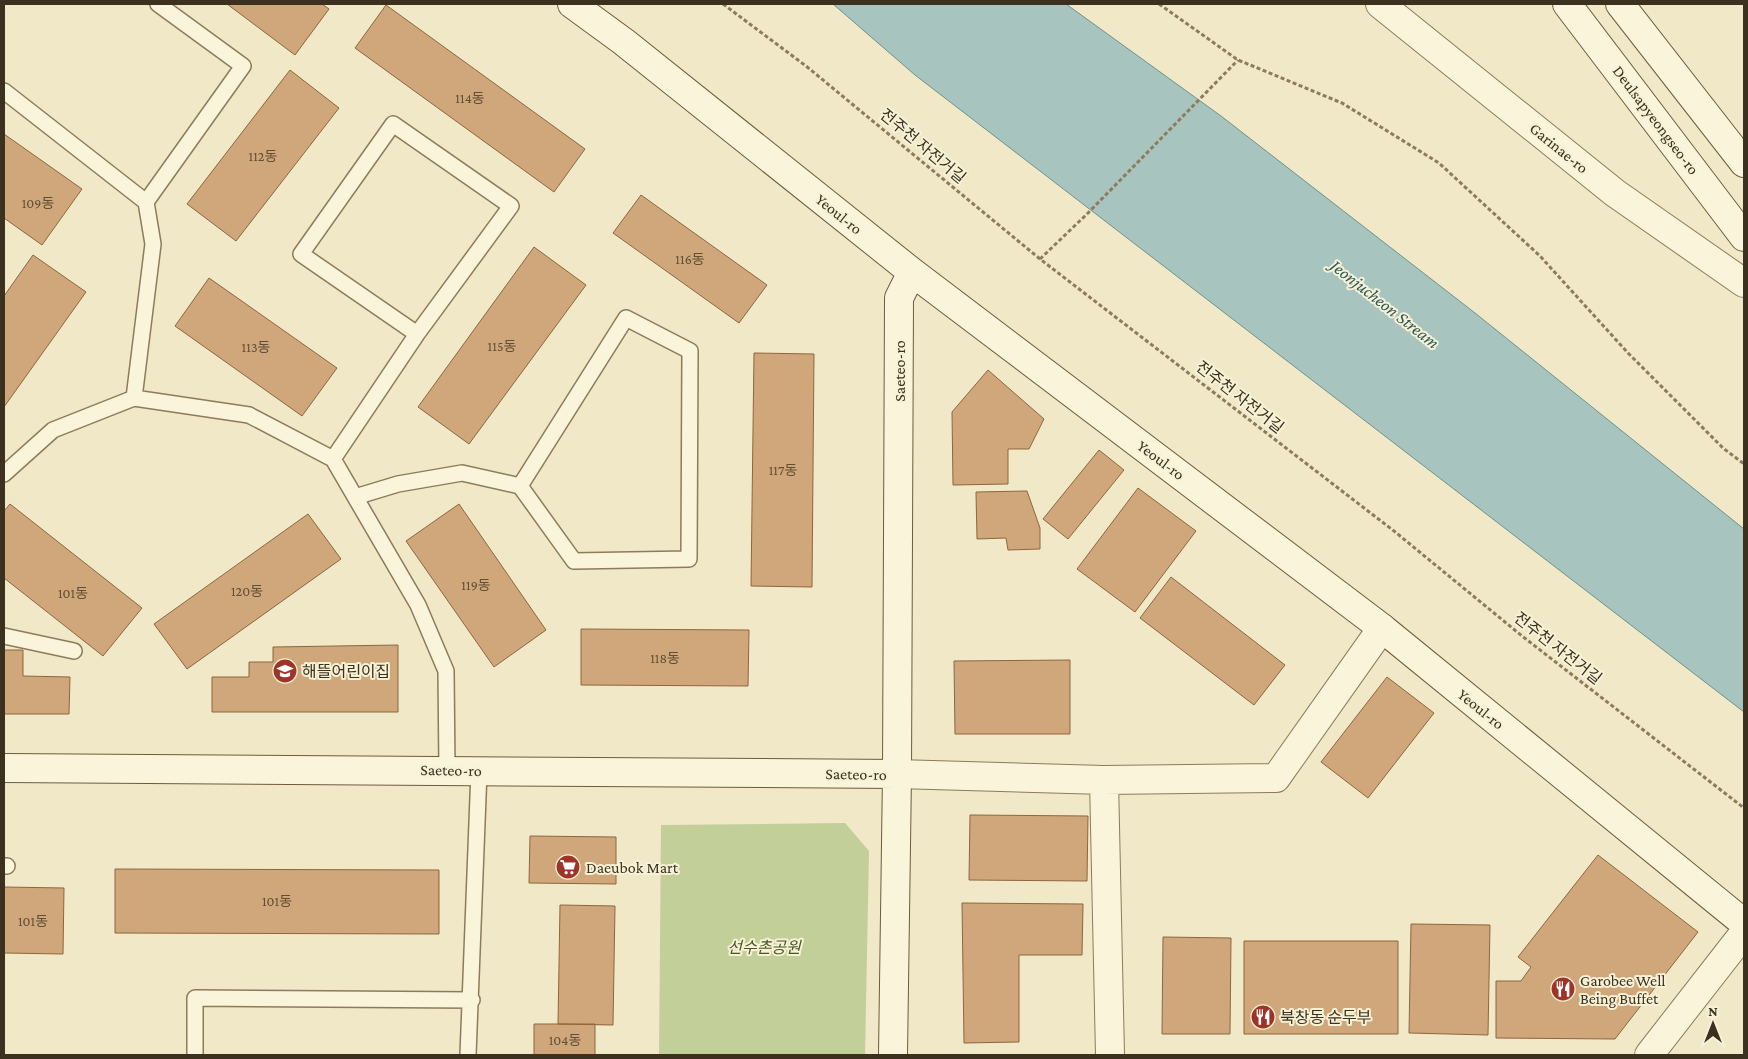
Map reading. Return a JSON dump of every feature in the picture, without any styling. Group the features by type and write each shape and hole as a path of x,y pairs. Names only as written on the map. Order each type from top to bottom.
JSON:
{"street":[{"name":"Yeoul-ro","path":"572,4 624,42 912,272 1382,628 1744,923"},
{"name":"Garinae-ro","path":"1380,4 1615,193 1744,283"},
{"name":"Deulsapyeongseo-ro","path":"1567,4 1744,237"},
{"path":"1620,4 1744,164"},
{"name":"Saeteo-ro","path":"893,1055 898,774 899,298 912,272"},
{"name":"Saeteo-ro","path":"4,768 898,774 1104,780 1276,778 1382,628"},
{"path":"1104,780 1110,1055"},
{"path":"1649,1055 1744,933"}],"lane":[{"path":"146,202 243,66 158,4"},
{"path":"4,91 146,202 153,244 134,398"},
{"path":"333,459 417,334 511,206 393,124 301,254 417,334"},
{"path":"355,497 398,484 462,473 520,486 574,561 689,559 690,351 626,318 520,486"},
{"path":"4,472 53,430 134,398 249,415 333,459 418,605 446,671 448,770"},
{"path":"4,636 74,651"},
{"path":"468,1055 472,1000 480,771"},
{"path":"195,1055 195,998 472,1000"}],"path":[{"name":"전주천 자전거길","path":"723,4 806,66 1040,259 1394,531 1530,642 1744,808"},
{"path":"1159,4 1238,60 1342,103 1439,163 1540,256 1628,353 1723,448 1744,464"},
{"path":"1040,259 1087,214 1238,60"}],"green space":[{"name":"선수촌공원","path":"845,823 869,851 865,1055 659,1055 661,825"}],"water":[{"name":"Jeonjucheon Stream","path":"833,4 1066,4 1221,116 1475,313 1744,529 1744,712 915,75"}],"building":[{"path":"227,4 322,4 329,9 295,55"},
{"path":"386,5 585,149 554,192 355,48"},
{"path":"290,70 339,108 236,241 187,204"},
{"path":"4,134 82,189 42,245 4,218"},
{"path":"641,195 767,285 739,323 613,233"},
{"path":"534,247 586,285 469,444 418,407"},
{"path":"33,255 86,292 4,407 4,296"},
{"path":"209,278 337,368 302,416 175,326"},
{"path":"754,353 814,354 812,587 751,586"},
{"path":"988,370 1044,419 1029,449 1008,449 1008,484 953,485 952,412"},
{"path":"1099,450 1124,470 1068,539 1043,519"},
{"path":"1138,488 1196,531 1135,612 1077,569"},
{"path":"1027,491 1040,528 1040,549 1008,550 1006,538 977,539 976,492"},
{"path":"10,504 142,608 103,656 4,578 4,511"},
{"path":"459,504 546,630 494,667 406,541"},
{"path":"308,514 341,559 187,669 154,624"},
{"path":"1171,577 1285,665 1254,705 1140,618"},
{"path":"581,629 749,630 748,686 581,685"},
{"path":"398,645 398,712 212,712 212,677 249,677 249,662 273,662 273,647"},
{"path":"4,650 23,650 23,676 70,677 69,714 4,714"},
{"path":"1070,660 1070,734 955,734 954,661"},
{"path":"1387,677 1434,713 1368,798 1321,762"},
{"path":"970,815 1088,816 1087,881 969,880"},
{"path":"530,836 616,837 616,884 529,883"},
{"path":"1598,855 1698,932 1615,1039 1496,1038 1496,981 1521,981 1531,967 1518,957"},
{"path":"115,869 439,870 439,934 115,933"},
{"path":"4,887 64,888 63,954 4,953"},
{"path":"962,903 1083,904 1082,955 1019,955 1019,1042 964,1043"},
{"path":"560,905 615,906 613,1025 558,1024"},
{"path":"1411,924 1490,925 1488,1035 1409,1033"},
{"path":"1163,937 1231,938 1230,1034 1162,1034"},
{"path":"1244,941 1398,941 1398,1034 1244,1034"},
{"path":"534,1024 595,1024 595,1055 534,1055"}],"place":[{"name":"해뜰어린이집","path":"285,671"},
{"name":"Daeubok Mart","path":"568,867"},
{"name":"Garobee Well Being Buffet","path":"1563,989"},
{"name":"북창동 순두부","path":"1263,1017"}]}
